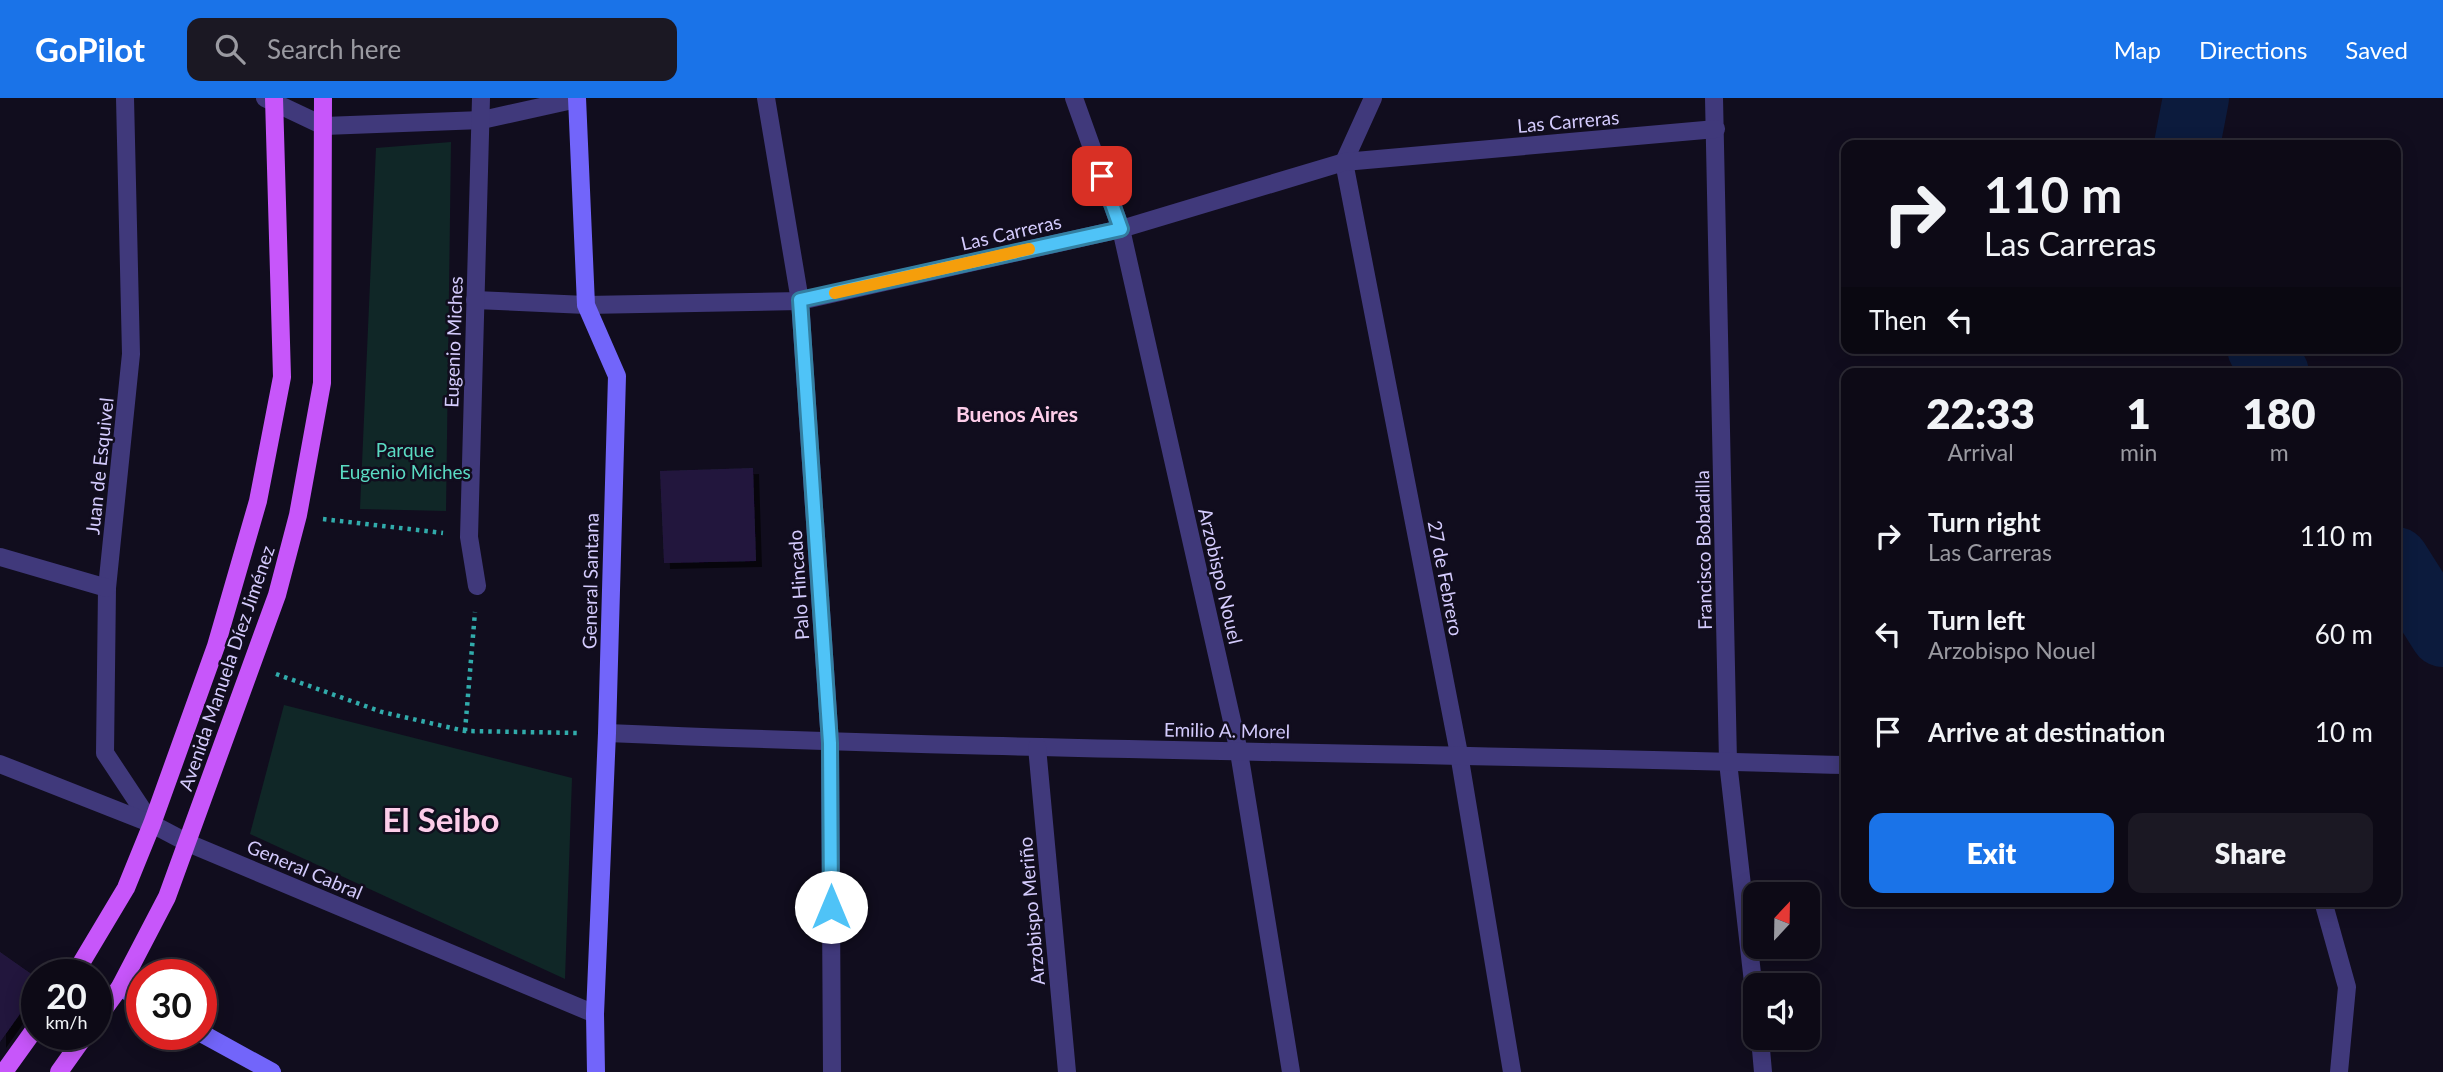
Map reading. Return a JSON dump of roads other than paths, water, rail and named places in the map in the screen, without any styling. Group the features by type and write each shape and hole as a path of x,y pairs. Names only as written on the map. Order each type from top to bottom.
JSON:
{"main road":[{"name":"Avenida Manuela Díez Jiménez","path":"112,998 167,897 188,843 277,595 298,515 322,383 323,98"},
{"name":"Avenida Manuela Díez Jiménez","path":"84,959 126,888 152,824 216,646 250,528 282,377 271,99"},
{"path":"4,1072 21,1048"},
{"path":"59,1072 75,1050"}],"street":[{"name":"Juan de Esquivel","path":"125,98 131,354 107,588 105,753 152,824"},
{"name":"Eugenio Miches","path":"477,586 469,537 481,98"},
{"path":"271,99 324,127 482,120 577,98"},
{"name":"General Santana","path":"577,98 586,304 617,376 607,733 595,1014 596,1072"},
{"name":"Palo Hincado","path":"766,98 800,300 830,743 832,1072"},
{"name":"Arzobispo Nouel","path":"1074,98 1121,229 1239,752 1291,1072"},
{"path":"1344,162 1373,98"},
{"name":"Francisco Bobadilla","path":"1714,98 1728,762 1752,973"},
{"name":"Las Carreras","path":"475,300 586,304 800,300 1121,229 1344,162 1716,130"},
{"name":"27 de Febrero","path":"1344,162 1459,754 1512,1072"},
{"path":"0,557 107,588"},
{"name":"Emilio A. Morel","path":"607,733 830,743 1459,754 1841,765"},
{"name":"Arzobispo Meriño","path":"1037,747 1067,1072"},
{"name":"General Cabral","path":"0,764 152,824 188,843 595,1014"},
{"path":"2325,907 2347,986 2339,1072"},
{"path":"120,987 126,991"},
{"path":"217,1042 272,1072"},
{"path":"1761,1050 1763,1072"}],"waterway":[{"path":"2188,140 2196,98"},
{"path":"2264,354 2273,368"},
{"path":"2401,568 2443,634"}],"district":[{"name":"Buenos Aires","path":"1017,413"},
{"name":"El Seibo","path":"441,819"}],"park label":[{"name":"Parque Eugenio Miches","path":"405,460"}]}
